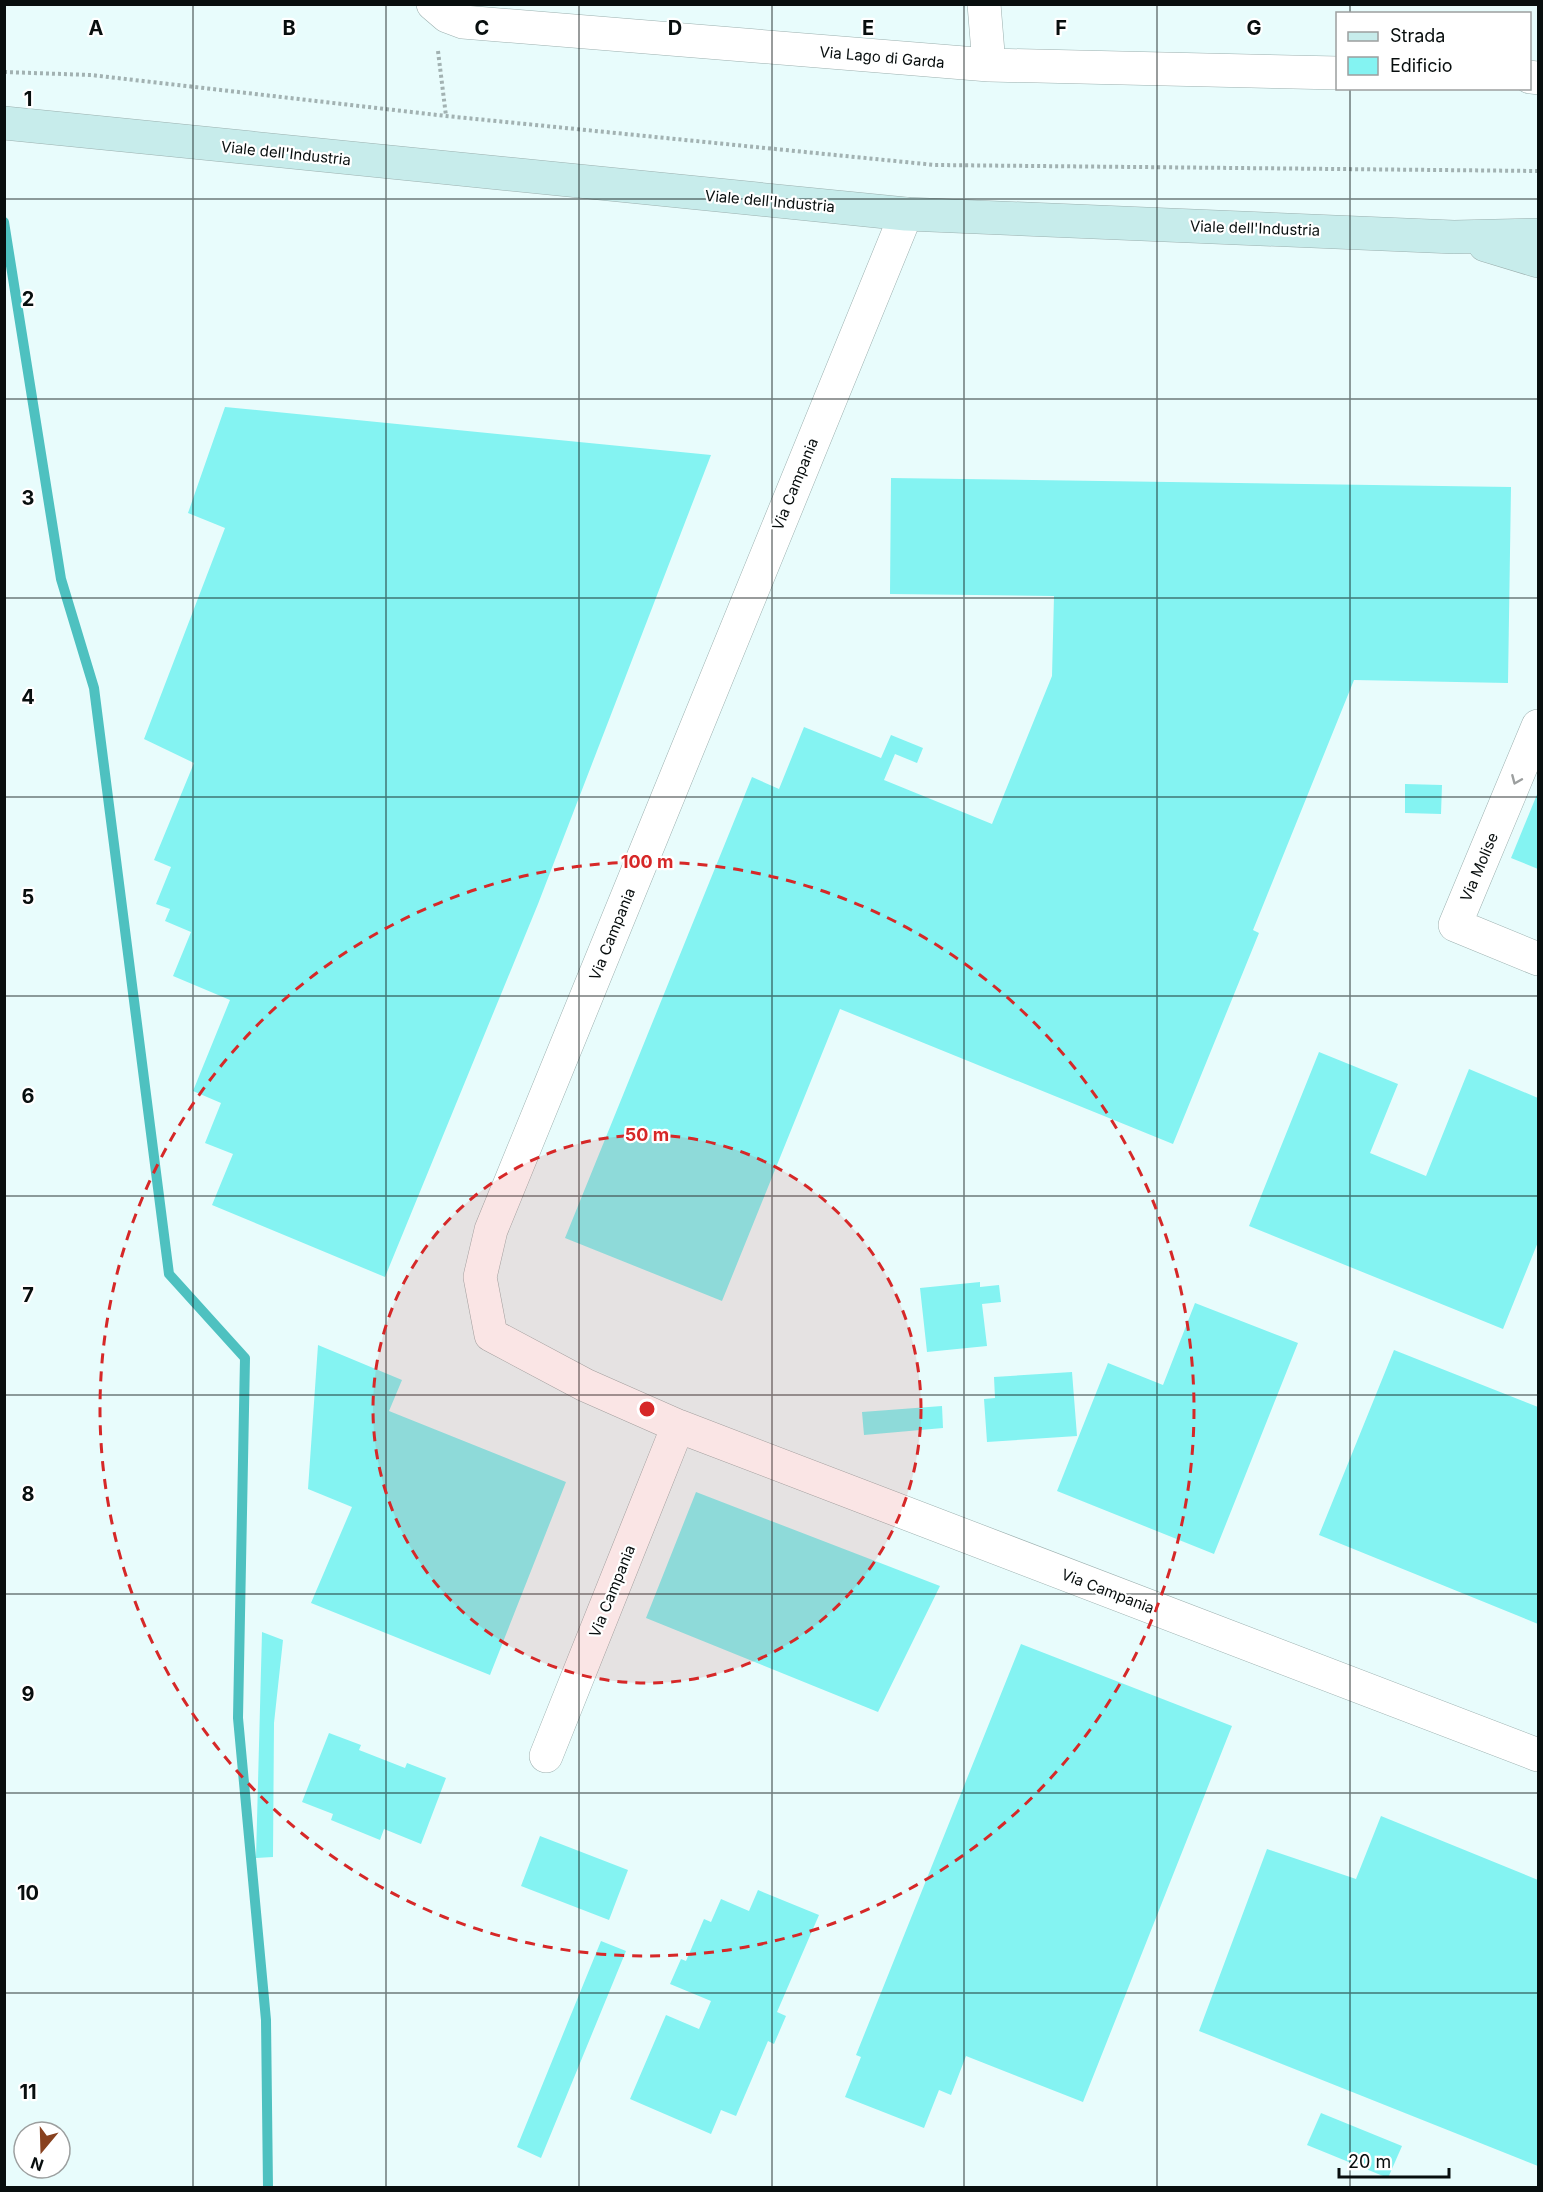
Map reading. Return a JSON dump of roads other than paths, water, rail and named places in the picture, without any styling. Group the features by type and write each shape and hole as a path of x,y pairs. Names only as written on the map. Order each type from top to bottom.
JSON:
{"main road":[{"name":"Viale dell'Industria","path":"4,123 906,214 1454,237 1539,235"},
{"path":"1454,237 1539,261"}],"street":[{"name":"Via Lago di Garda","path":"433,4 447,16 463,22 989,66 1336,73"},
{"path":"984,4 989,66"},
{"name":"Via Campania","path":"906,214 491,1230 480,1277 491,1335 585,1385 678,1426 1539,1755"},
{"name":"Via Molise","path":"1539,726 1455,925 1539,958"},
{"name":"Via Campania","path":"546,1756 678,1426"}],"waterway":[{"path":"4,222 61,579 94,688 169,1274 245,1358 238,1718 266,2020 268,2188"}]}
